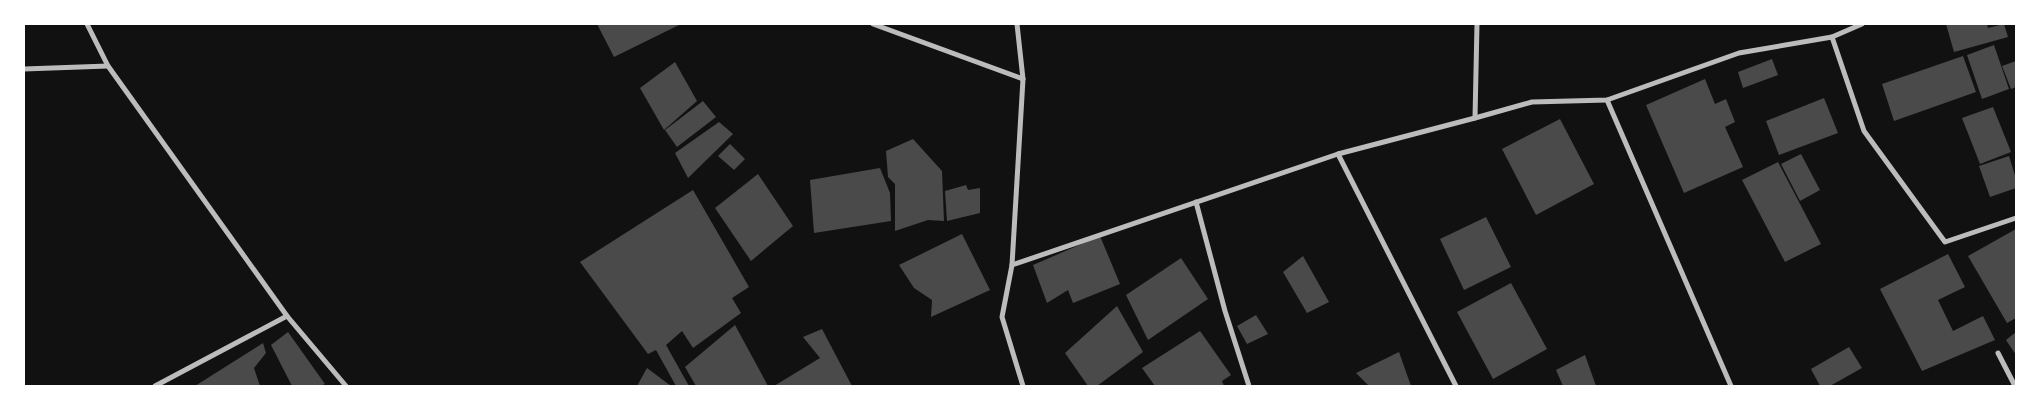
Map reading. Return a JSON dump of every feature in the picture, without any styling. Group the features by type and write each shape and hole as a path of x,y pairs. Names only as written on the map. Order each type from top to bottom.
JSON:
{"street":[{"path":"87,24 108,66 287,316 346,386"},
{"path":"873,24 1023,79"},
{"path":"1017,24 1023,79 1012,265 1002,317 1023,386"},
{"path":"1475,118 1477,24"},
{"path":"1012,265 1338,154 1532,102 1607,100 1738,53 1832,37 1862,24"},
{"path":"1832,37 1864,130 1945,242 2016,218"},
{"path":"24,69 108,66"},
{"path":"1607,100 1731,386"},
{"path":"1338,154 1456,386"},
{"path":"1196,202 1225,311 1249,386"},
{"path":"155,386 287,316"},
{"path":"1998,353 2015,386"}],"building":[{"path":"597,24 681,24 614,57"},
{"path":"1946,24 1987,24 1988,28 2004,24 2008,37 1954,52"},
{"path":"1994,45 2009,89 1982,99 1967,55"},
{"path":"1963,56 1976,92 1894,121 1882,84"},
{"path":"1772,59 1778,75 1743,88 1738,72"},
{"path":"2016,61 2016,87 2011,89 2002,66"},
{"path":"675,62 697,101 664,130 640,88"},
{"path":"1705,79 1715,104 1726,99 1735,122 1725,127 1743,167 1684,193 1646,105"},
{"path":"1824,98 1838,133 1779,155 1766,121"},
{"path":"703,101 716,117 677,147 665,130"},
{"path":"1993,107 2011,152 1980,164 1962,118"},
{"path":"1560,119 1594,184 1536,215 1502,149"},
{"path":"719,122 733,134 688,178 675,153"},
{"path":"913,139 942,171 944,221 928,220 895,231 895,184 888,177 886,151"},
{"path":"730,144 745,159 734,170 718,156"},
{"path":"1801,154 1820,190 1800,201 1781,164"},
{"path":"2009,156 2016,179 2016,188 1990,197 1979,166"},
{"path":"1778,162 1821,244 1785,262 1742,180"},
{"path":"880,168 890,193 891,221 814,233 810,180"},
{"path":"758,174 793,226 751,261 715,208"},
{"path":"966,185 968,190 980,188 980,213 947,221 945,191"},
{"path":"693,190 749,287 732,298 741,313 693,348 682,331 666,345 689,386 676,386 656,350 648,354 580,262"},
{"path":"1486,217 1511,267 1464,290 1440,239"},
{"path":"2016,229 2016,318 2007,323 1968,256"},
{"path":"962,234 990,290 931,317 932,300 914,288 899,265"},
{"path":"1100,236 1120,284 1073,303 1068,290 1047,303 1033,265"},
{"path":"1948,254 1965,287 1938,300 1953,331 1983,316 1995,340 1922,371 1880,289"},
{"path":"1303,256 1329,302 1307,313 1283,272"},
{"path":"1181,258 1208,299 1148,340 1126,295"},
{"path":"1511,283 1547,349 1493,379 1457,312"},
{"path":"1117,306 1143,352 1097,386 1088,386 1065,353"},
{"path":"1256,315 1268,334 1247,344 1237,326"},
{"path":"735,325 768,386 696,386 685,367"},
{"path":"822,329 852,386 774,386 820,358 803,337"},
{"path":"1200,331 1231,375 1222,381 1224,386 1155,386 1142,368"},
{"path":"288,332 325,384 320,386 292,386 271,345"},
{"path":"2016,332 2016,355 2006,340"},
{"path":"263,343 266,353 254,368 260,386 195,386"},
{"path":"1849,347 1862,368 1830,386 1820,386 1811,369"},
{"path":"1399,352 1411,386 1369,386 1356,373"},
{"path":"1585,355 1596,386 1563,386 1556,370"},
{"path":"647,368 671,386 637,386"}]}
